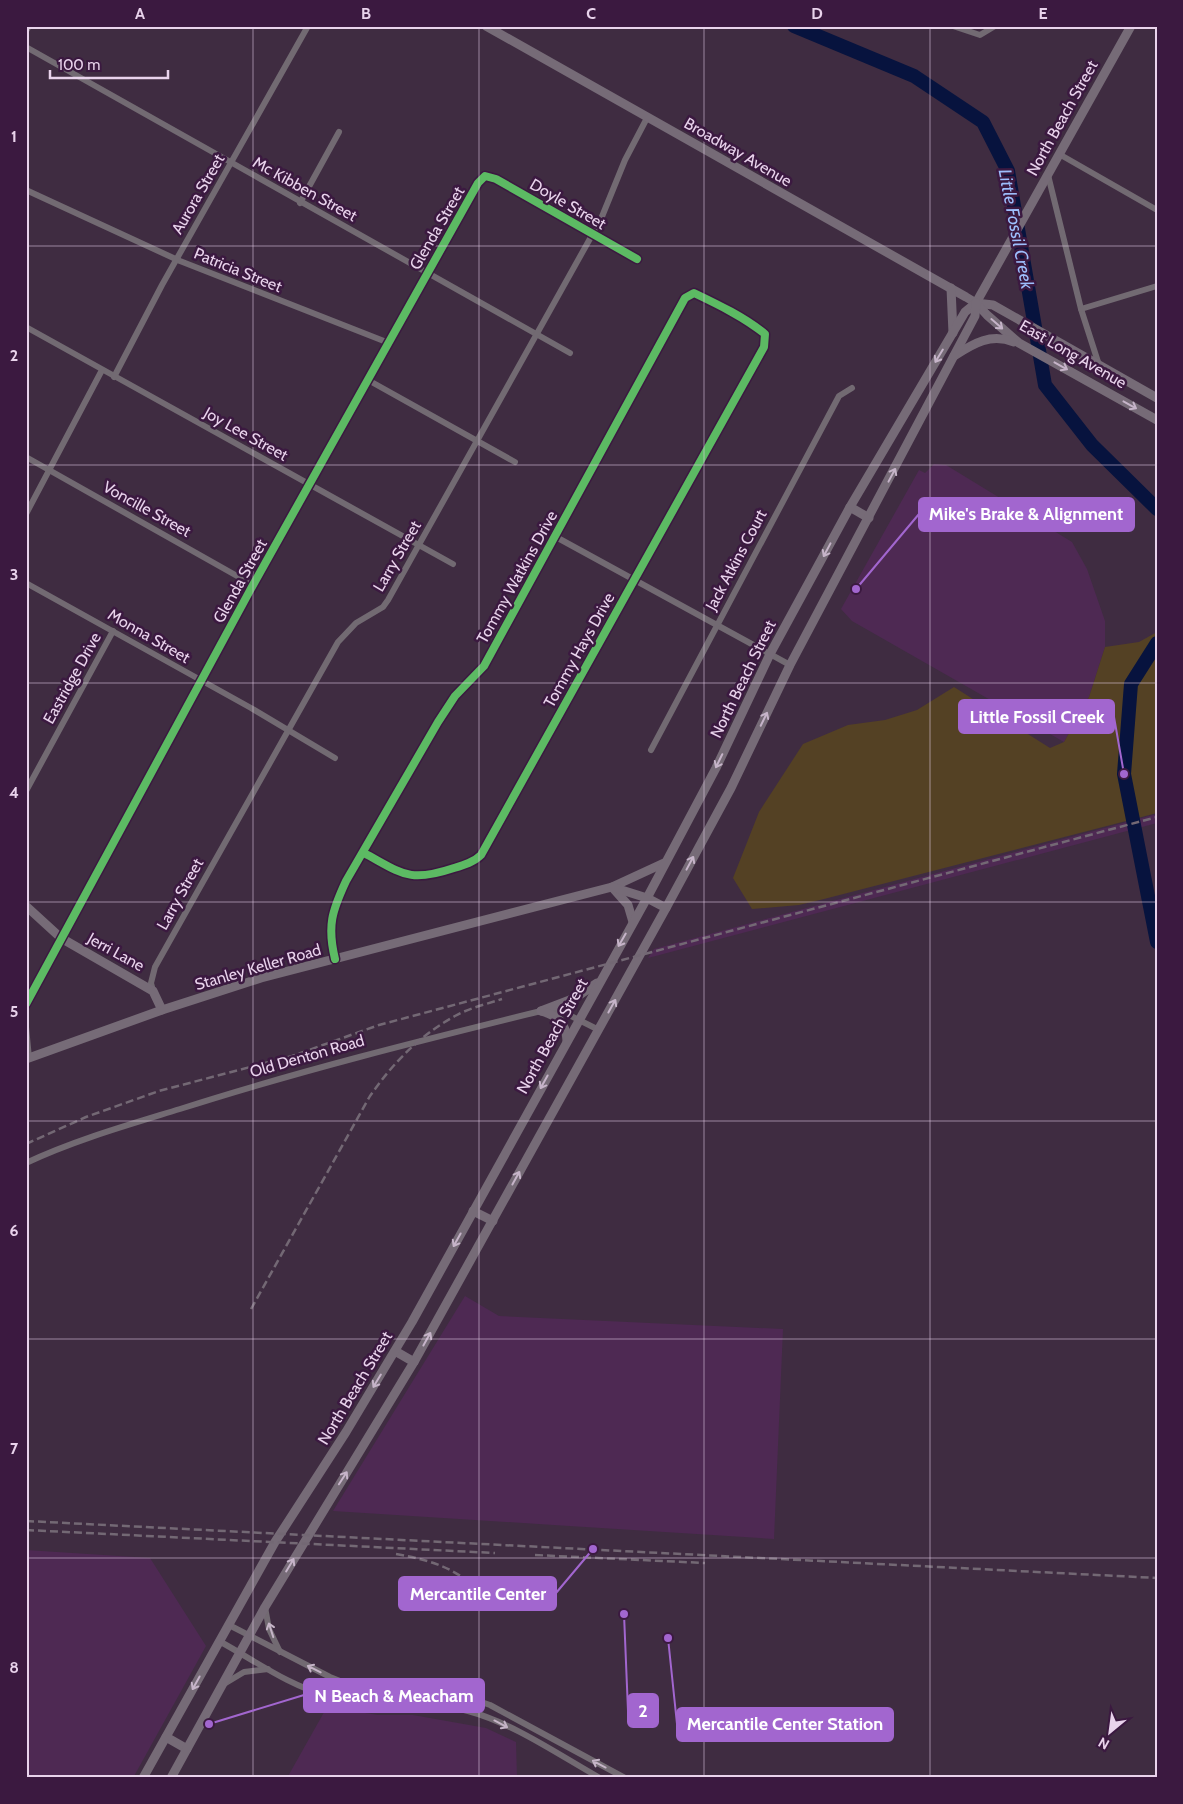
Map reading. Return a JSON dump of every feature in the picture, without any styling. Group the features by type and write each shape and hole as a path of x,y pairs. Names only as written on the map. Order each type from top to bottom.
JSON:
{"main road":[{"name":"Broadway Avenue","path":"486,26 976,303"},
{"name":"North Beach Street","path":"143,1778 276,1542 395,1351 647,898 716,768 770,654 850,507 965,312 976,303 1131,26"},
{"path":"951,288 953,332"},
{"name":"North Beach Street","path":"171,1778 265,1607 414,1362 666,908 731,788 790,665 975,316 976,303"},
{"name":"East Long Avenue","path":"976,303 992,305 1157,398"},
{"name":"East Long Avenue","path":"976,303 1019,343 1157,420"},
{"path":"954,356 983,340 1001,338 1019,343"},
{"path":"850,507 869,518"},
{"name":"Stanley Keller Road","path":"28,1059 162,1010 261,978 612,887 657,868 666,862"},
{"path":"612,887 647,898 666,908"},
{"path":"612,887 628,905 633,922"},
{"name":"Jerri Lane","path":"26,906 61,938 153,991 162,1010"},
{"path":"541,1011 575,998 599,982"},
{"path":"541,1011 561,1020 566,1029 567,1041"},
{"path":"473,1211 492,1221"},
{"path":"395,1351 414,1362"},
{"path":"166,1737 187,1749"}],"street":[{"path":"26,30 29,26"},
{"name":"Aurora Street","path":"114,376 308,26"},
{"path":"953,26 980,35 995,26"},
{"name":"Mc Kibben Street","path":"26,47 300,203 428,273 536,336 570,353"},
{"name":"Larry Street","path":"153,991 151,983 155,967 338,642 356,624 382,607 419,546 592,234 611,197 625,160 647,118"},
{"path":"300,203 339,132"},
{"path":"1059,154 1157,210"},
{"path":"1048,175 1080,310 1099,365"},
{"name":"Doyle Street","path":"485,176 496,179 637,259"},
{"name":"Glenda Street","path":"26,1004 253,585 478,183 485,176"},
{"name":"Patricia Street","path":"26,190 177,260 389,343"},
{"path":"1080,310 1157,286"},
{"name":"Tommy Watkins Drive","path":"335,959 330,939 330,922 335,904 438,722 455,696 484,666 685,298 694,293 720,305 755,326 765,334 764,347"},
{"name":"Joy Lee Street","path":"26,327 309,486 453,564"},
{"name":"Tommy Hays Drive","path":"364,852 402,873 418,877 465,864 481,855 764,347"},
{"path":"26,514 102,370"},
{"path":"368,380 515,462"},
{"name":"Jack Atkins Court","path":"651,750 839,396 852,388"},
{"name":"Voncille Street","path":"26,457 253,585"},
{"path":"556,537 790,665"},
{"name":"Monna Street","path":"26,583 335,758"},
{"name":"Eastridge Drive","path":"26,791 113,631"},
{"name":"Old Denton Road","path":"26,1163 89,1138 255,1085 369,1053 541,1011 561,1011 599,1030"},
{"path":"26,1027 28,1059"},
{"path":"265,1607 270,1629 281,1653"},
{"path":"229,1624 281,1653 350,1685 379,1690 448,1694 473,1699 507,1714 625,1778"},
{"path":"220,1641 304,1688 328,1696 378,1703 440,1705 469,1711 494,1720 600,1778"},
{"path":"221,1686 244,1672 270,1669"}],"shaded area":[{"path":"934,464 946,465 1072,542 1087,569 1105,621 1105,647 1089,697 1064,742 852,621 841,609 919,470 925,473"},
{"path":"1157,632 1157,813 799,905 752,909 733,878 759,812 803,744 848,725 885,720 917,710 954,687 1050,748 1064,742 1089,697 1105,647 1139,642"},
{"path":"1157,814 1157,823 648,958 654,949"},
{"path":"465,1296 499,1316 783,1329 774,1539 333,1511"},
{"path":"26,1550 150,1558 206,1646 133,1778 26,1778"},
{"path":"327,1707 378,1715 413,1715 486,1728 516,1742 517,1778 287,1778"}],"waterway":[{"name":"Little Fossil Creek","path":"794,26 914,76 983,122 1008,171 1045,385 1092,445 1157,509"},
{"name":"Little Fossil Creek","path":"1157,643 1131,684 1124,774 1157,942"}],"railway":[{"path":"26,1144 86,1117 159,1091 292,1056 379,1025 1157,817"},
{"path":"251,1309 370,1096 388,1072 418,1041 442,1024 466,1011 502,999"},
{"path":"26,1521 1157,1578"},
{"path":"26,1530 495,1553"},
{"path":"396,1554 423,1560 446,1568 478,1589 488,1599"},
{"path":"535,1555 705,1563"}],"cycle path":[{"path":"26,1004 253,585 478,183 485,176 496,179 637,259"},
{"path":"335,959 331,937 332,919 337,901 346,881 438,722 455,696 484,666 685,298 694,293 749,322 765,334 764,347 481,855 472,861 439,873 416,875 398,871 364,853"}],"place":[{"name":"Mike's Brake & Alignment","path":"856,589"},
{"name":"Little Fossil Creek","path":"1124,774"},
{"name":"Mercantile Center","path":"593,1549"},
{"name":"2","path":"624,1614"},
{"name":"Mercantile Center Station","path":"668,1638"},
{"name":"N Beach & Meacham","path":"209,1724"}]}
